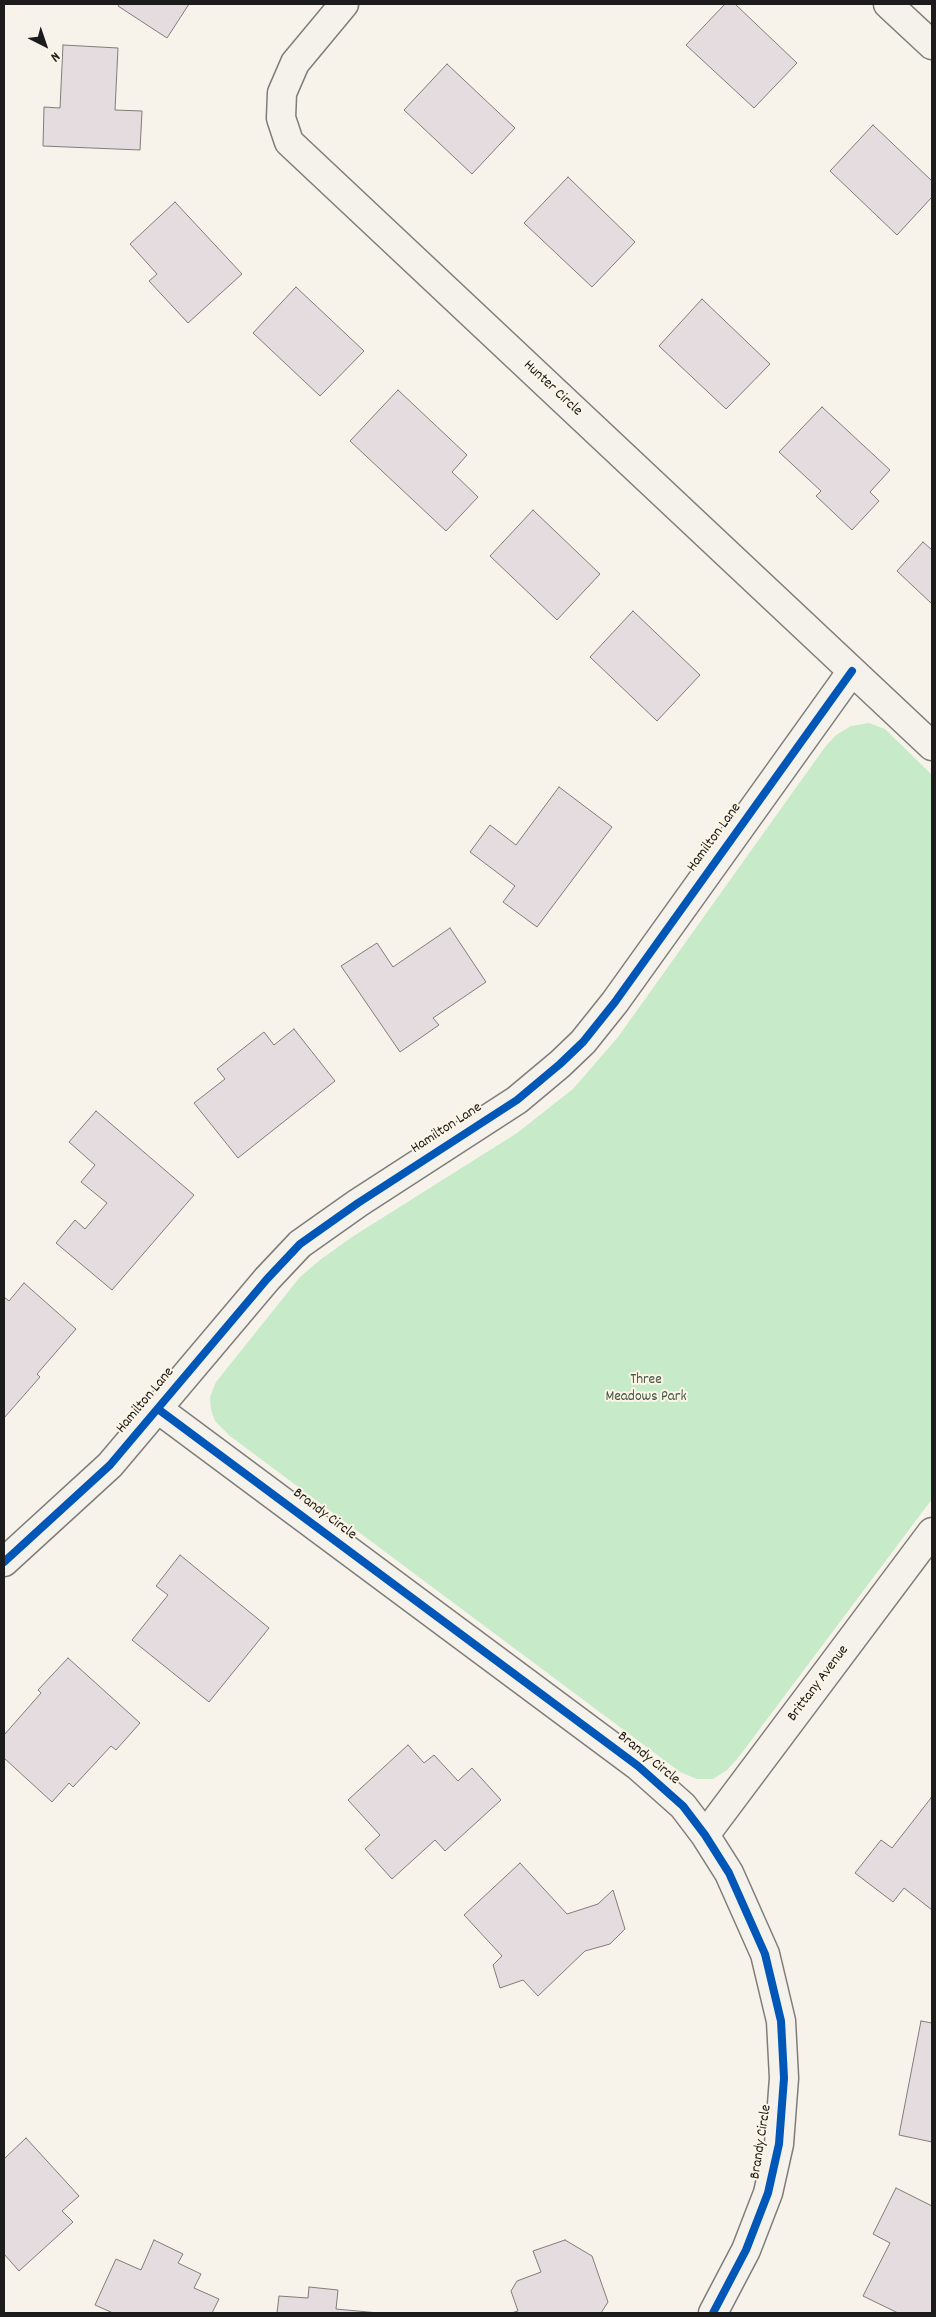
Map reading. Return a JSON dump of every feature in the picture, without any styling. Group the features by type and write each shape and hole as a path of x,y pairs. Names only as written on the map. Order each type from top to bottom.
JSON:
{"street":[{"name":"Hunter Circle","path":"344,4 295,63 282,93 281,118 289,142 932,746"},
{"path":"888,4 932,45"},
{"name":"Hamilton Lane","path":"4,1562 110,1465 267,1279 300,1244 358,1203 517,1100 583,1042 615,1002 852,670"},
{"name":"Brandy Circle","path":"158,1409 638,1766 683,1806 705,1835 729,1873 765,1954 780,2021 784,2078 779,2144 768,2193 746,2250 713,2313"},
{"name":"Brittany Avenue","path":"705,1835 932,1532"}],"green space":[{"name":"Three Meadows Park","path":"869,723 885,729 932,775 932,1499 738,1758 727,1770 713,1779 697,1779 680,1772 230,1436 215,1421 211,1410 210,1397 216,1382 300,1277 320,1260 352,1237 517,1133 573,1089 618,1037 825,747 836,735 851,726"}],"building":[{"path":"119,4 189,4 167,38 118,6"},
{"path":"725,4 735,4 797,63 754,108 686,45"},
{"path":"63,45 118,48 115,110 142,111 140,150 43,146 44,107 60,108"},
{"path":"447,64 515,128 472,174 404,110"},
{"path":"873,125 932,181 932,197 897,235 830,171"},
{"path":"568,177 635,242 592,287 524,223"},
{"path":"175,202 242,274 188,323 149,281 157,274 130,244"},
{"path":"296,287 364,351 320,396 253,333"},
{"path":"702,299 770,364 726,409 659,346"},
{"path":"398,390 467,455 452,472 478,497 446,531 350,441"},
{"path":"822,407 890,470 870,492 879,501 852,530 816,496 821,491 779,452"},
{"path":"533,510 600,574 557,620 490,556"},
{"path":"923,542 932,550 932,604 897,571"},
{"path":"633,611 700,675 657,721 590,657"},
{"path":"559,787 612,827 537,927 503,902 515,886 470,852 490,825 516,845"},
{"path":"450,928 486,982 433,1018 439,1025 400,1052 341,966 377,943 393,967"},
{"path":"294,1029 335,1081 238,1158 194,1103 225,1079 217,1069 264,1032 274,1045"},
{"path":"96,1111 194,1195 112,1290 56,1243 75,1220 85,1229 107,1203 81,1182 95,1165 69,1142"},
{"path":"24,1283 76,1329 37,1374 40,1377 4,1418 4,1297 9,1301"},
{"path":"180,1555 269,1628 209,1702 132,1640 168,1595 156,1586"},
{"path":"68,1658 140,1723 116,1750 111,1746 73,1787 69,1783 52,1802 4,1758 4,1735 41,1693 38,1690"},
{"path":"408,1745 424,1763 434,1755 458,1781 472,1768 501,1800 445,1851 435,1840 392,1879 365,1849 380,1835 348,1800"},
{"path":"931,1798 932,1910 904,1888 893,1902 855,1873 881,1840 892,1848"},
{"path":"520,1863 567,1914 598,1904 613,1890 625,1929 610,1944 585,1951 538,1996 523,1980 500,1988 493,1965 502,1956 464,1915"},
{"path":"921,2021 932,2023 932,2142 899,2135"},
{"path":"26,2138 79,2196 62,2211 73,2222 19,2271 4,2254 4,2159"},
{"path":"896,2188 932,2206 932,2313 898,2313 863,2296 890,2243 873,2234"},
{"path":"154,2240 183,2254 178,2263 201,2274 194,2288 219,2299 212,2313 113,2313 95,2305 116,2259 141,2270"},
{"path":"565,2240 592,2256 608,2302 601,2313 511,2313 518,2311 511,2291 517,2281 541,2272 533,2251"},
{"path":"309,2287 338,2290 336,2309 379,2313 277,2313 279,2296 308,2298"}],"cycle path":[{"path":"4,1562 110,1465 267,1279 300,1244 358,1203 517,1100 583,1042 615,1002 852,671"},
{"path":"158,1409 638,1766 683,1806 705,1835 729,1873 765,1954 781,2021 784,2078 779,2144 768,2193 746,2250 713,2313"}]}
